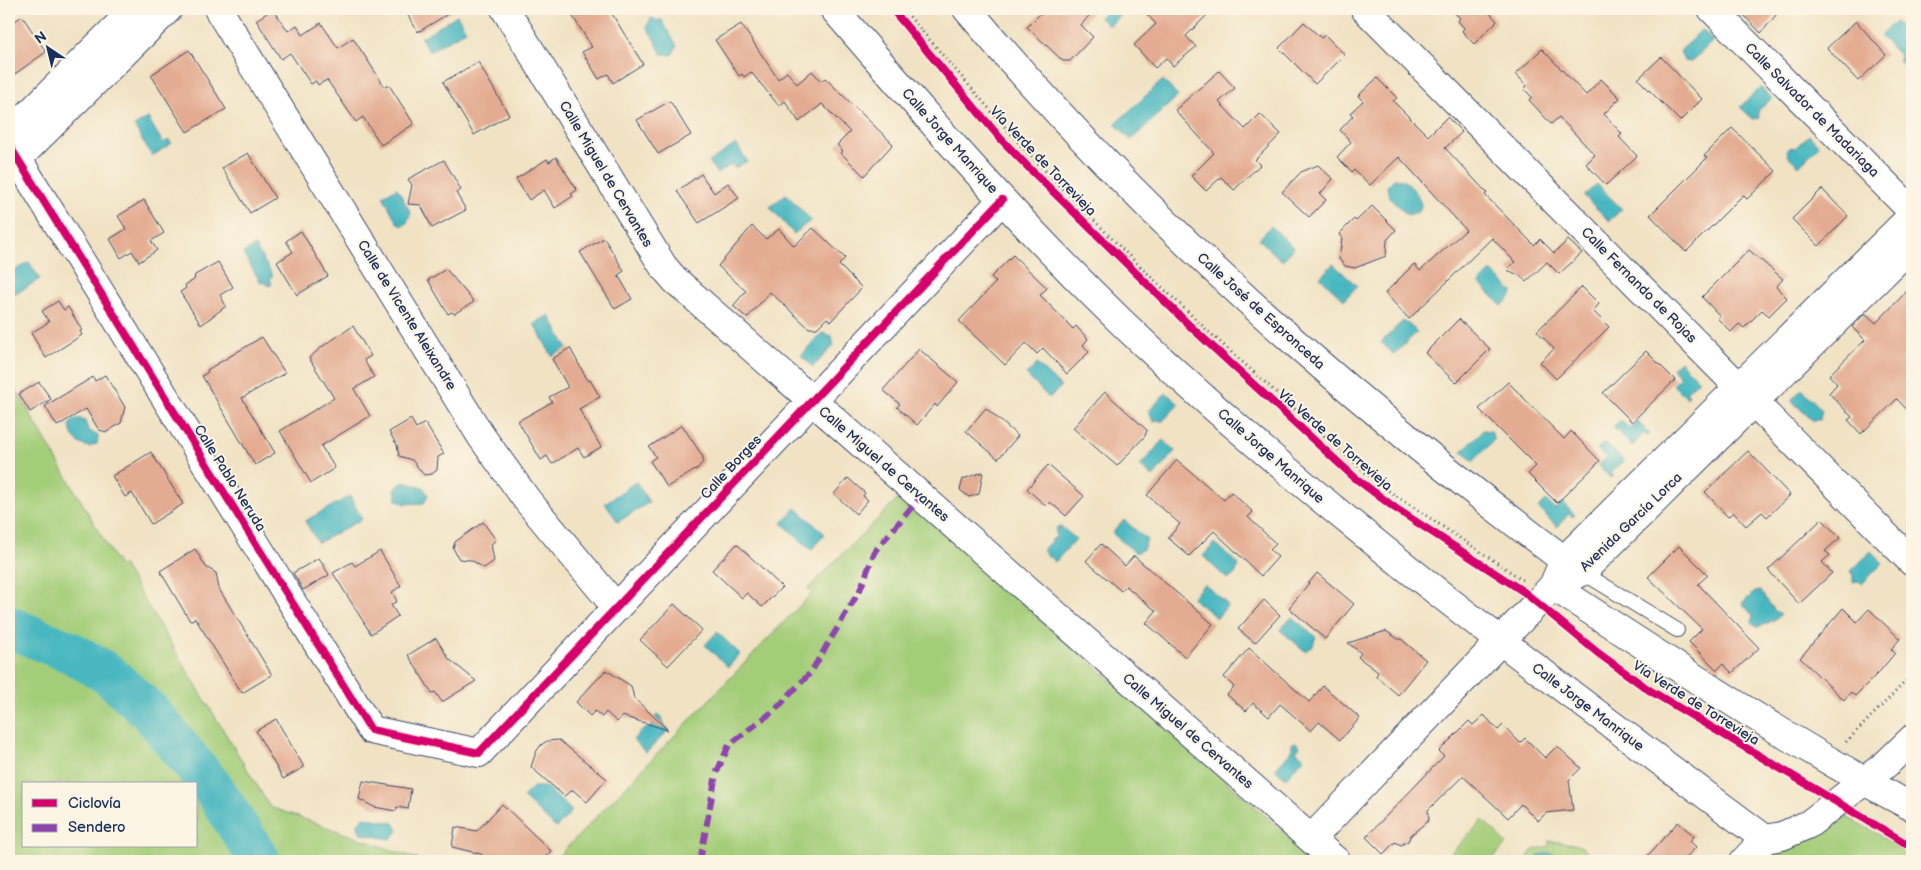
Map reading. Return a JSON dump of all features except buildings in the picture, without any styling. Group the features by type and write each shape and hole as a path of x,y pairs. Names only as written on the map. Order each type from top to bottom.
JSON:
{"street":[{"path":"12,146 135,9"},
{"path":"12,146 168,9"},
{"name":"Calle de Vicente Aleixandre","path":"218,9 481,436 527,500 616,607"},
{"name":"Calle Miguel de Cervantes","path":"505,9 663,266 675,280 1311,839"},
{"name":"Calle Jorge Manrique","path":"834,9 1002,200 1100,301 1178,375 1370,540 1765,839"},
{"name":"Calle José de Espronceda","path":"968,9 1012,62 1114,173 1223,279 1341,383 1457,480 1573,566"},
{"name":"Calle Fernando de Rojas","path":"1365,9 1912,562"},
{"name":"Calle Salvador de Madariaga","path":"1712,9 1912,211"},
{"name":"Calle Pablo Neruda","path":"12,146 372,730 479,753"},
{"name":"Calle Borges","path":"479,753 1002,200"},
{"name":"Avenida García Lorca","path":"1311,839 1501,641 1538,590 1573,566 1747,394 1912,216"},
{"name":"Avenida García Lorca","path":"1747,394 1912,245"},
{"path":"1538,590 1727,699 1863,781 1912,807"},
{"path":"1744,861 1765,839 1782,836 1809,824 1886,764 1912,739"},
{"path":"1311,839 1336,861"}],"lane":[{"path":"1573,566 1677,630"}],"path":[{"path":"903,9 1024,149 1125,252 1252,371 1377,483 1538,590"},
{"path":"1480,562 1538,590"},
{"path":"1845,743 1912,675"}],"green space":[{"path":"9,378 119,566 123,565 270,807 423,861 9,861"},
{"path":"901,496 1317,861 554,861 812,593 808,588"},
{"path":"1836,811 1912,853 1912,861 1759,861"},
{"path":"1483,820 1507,844 1490,861 1456,861 1449,855"},
{"path":"1549,841 1569,843 1581,847 1591,855 1594,861 1525,861 1533,850 1549,846"}],"water":[{"path":"1107,9 1126,9 1109,26 1099,17"},
{"path":"457,15 466,30 429,52 421,38"},
{"path":"651,18 658,21 661,19 677,46 672,55 662,54 647,27"},
{"path":"1895,21 1912,38 1912,58 1904,66 1898,60 1900,56 1880,36"},
{"path":"1702,29 1713,41 1691,62 1684,61 1680,51"},
{"path":"1163,80 1178,96 1131,140 1115,124"},
{"path":"1761,87 1772,98 1758,111 1759,118 1753,119 1740,107"},
{"path":"148,118 163,143 169,140 172,143 152,156 134,126"},
{"path":"1809,135 1819,146 1799,166 1788,156 1787,149 1795,148"},
{"path":"736,144 747,161 735,168 732,164 717,174 709,162"},
{"path":"1395,178 1404,181 1416,193 1421,207 1418,212 1407,215 1389,197 1387,186"},
{"path":"1597,184 1622,209 1609,221 1584,196"},
{"path":"397,188 411,213 406,224 402,226 398,224 383,196"},
{"path":"786,194 811,220 794,234 770,207"},
{"path":"1271,226 1294,248 1282,261 1259,239"},
{"path":"255,246 273,276 270,278 272,284 269,286 264,282 261,283 243,253"},
{"path":"29,262 40,279 9,298 9,274"},
{"path":"1333,264 1357,286 1344,300 1320,277"},
{"path":"1491,271 1514,293 1502,306 1479,283"},
{"path":"549,315 567,348 552,356 534,324"},
{"path":"1404,320 1417,332 1394,355 1381,342"},
{"path":"822,333 832,336 834,345 813,367 801,356"},
{"path":"1680,361 1699,380 1686,392 1689,396 1686,398 1673,385 1680,377 1672,368"},
{"path":"1037,364 1061,387 1049,398 1026,375"},
{"path":"1802,389 1822,410 1820,420 1812,420 1791,400"},
{"path":"1166,393 1179,404 1162,422 1159,420 1153,422 1149,411"},
{"path":"74,419 85,421 88,430 98,436 97,444 89,447 75,439 70,424"},
{"path":"1620,420 1629,428 1637,421 1650,434 1647,436 1644,434 1632,446 1613,427"},
{"path":"1483,430 1491,431 1494,440 1473,462 1462,451"},
{"path":"1163,440 1175,451 1153,477 1140,466"},
{"path":"1605,442 1624,461 1611,473 1614,476 1611,478 1598,466 1606,458 1597,449"},
{"path":"403,482 423,487 428,495 424,503 406,504 397,500 395,489"},
{"path":"636,482 649,502 618,522 605,503"},
{"path":"350,496 362,519 318,543 305,521"},
{"path":"1546,500 1555,509 1562,502 1575,515 1572,517 1569,514 1557,527 1538,508"},
{"path":"796,508 825,534 811,550 782,523"},
{"path":"1124,520 1147,540 1143,549 1136,553 1112,533"},
{"path":"1060,526 1076,539 1055,562 1042,550 1056,536 1056,528"},
{"path":"1215,543 1239,565 1234,576 1227,579 1203,556"},
{"path":"1871,551 1883,563 1862,584 1859,581 1853,582 1853,575 1850,572"},
{"path":"1204,584 1228,605 1217,618 1192,598"},
{"path":"1760,591 1775,611 1781,614 1774,620 1758,627 1752,622 1753,616 1742,603 1755,592"},
{"path":"1292,617 1316,637 1313,646 1305,651 1280,630"},
{"path":"717,632 740,654 728,667 705,645"},
{"path":"657,714 669,730 646,753 633,740 641,731 651,727"},
{"path":"1295,742 1300,746 1296,751 1304,758 1286,778 1275,769 1292,750 1292,744"},
{"path":"533,787 546,787 572,811 556,828 523,797"},
{"path":"364,817 394,823 398,831 391,839 361,834 357,824"},
{"path":"1549,853 1574,861 1533,861 1540,855"}],"waterway":[{"path":"9,627 72,653 108,674 149,711 213,788 260,861"}],"marked path":[{"path":"700,861 716,774 729,745 776,709 811,672 860,590 875,551 921,496"}],"cycle path":[{"name":"Vía Verde de Torrevieja","path":"892,9 1000,138 1027,166 1190,326 1354,477 1395,508 1524,592 1598,653 1649,690 1912,847"},
{"path":"9,145 371,730 479,753 1002,200"}]}
